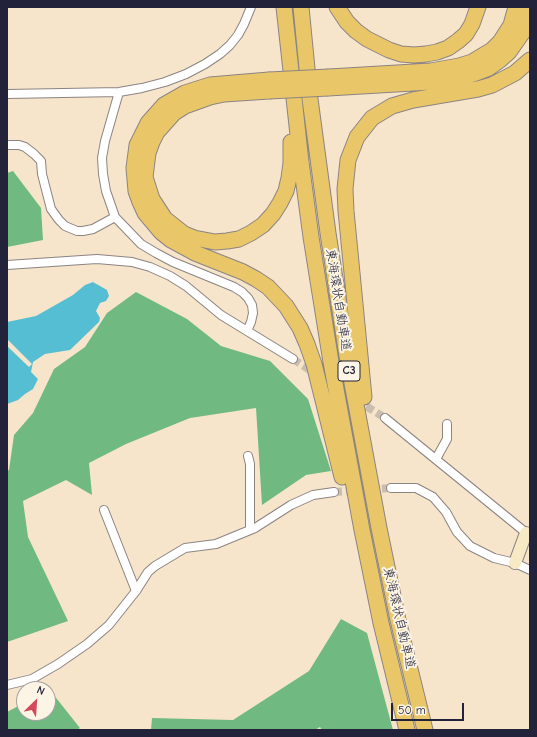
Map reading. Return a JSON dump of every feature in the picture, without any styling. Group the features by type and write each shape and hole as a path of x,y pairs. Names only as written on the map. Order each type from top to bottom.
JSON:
{"highway":[{"path":"269,86 224,94 196,101 174,113 157,132 148,153 146,177 148,188 152,199 165,219 184,234 194,238 215,242 227,242 239,239 263,225 273,214 286,191 289,178 291,148 280,7"},
{"name":"東海環状自動車道","path":"284,7 301,162 321,300 347,452 381,623 407,730"},
{"name":"東海環状自動車道","path":"301,7 318,162 338,302 362,442 398,620 425,730"},
{"path":"337,7 356,32 367,39 389,50 401,54 414,55 437,52 448,48 458,41 466,34 472,24 478,7"},
{"path":"381,623 314,364 307,344 293,316 277,295 256,279 243,272 182,247 160,232 146,213 136,191 134,168 138,145 148,122 164,105 184,93 210,85 269,86 328,82 453,68 472,62 492,50 500,42 511,25 516,7"},
{"path":"328,82 447,81 476,73 488,68 509,52 527,21 529,7"},
{"path":"398,620 396,593 370,450 358,352 346,212 345,189 348,160 357,137 372,118 382,112 402,103 492,85 515,73 530,60"}],"street":[{"path":"7,94 118,92 165,82 186,74 220,54 234,40 244,24 251,7"},
{"path":"118,92 104,141 102,158 106,191 115,218 141,244 156,253 173,262 234,287 242,292 252,305 253,313 247,331"},
{"path":"7,145 19,145 25,147 41,161 42,174 51,209 65,226 77,231 93,230 115,218"},
{"path":"7,265 97,259 132,262 150,267 170,276 186,286 221,315 293,359"},
{"path":"384,418 497,508 528,535 515,563"},
{"path":"436,459 447,439 447,424"},
{"path":"248,456 250,464 250,530"},
{"path":"391,488 416,488 433,497 446,512 457,532 470,546 494,558 515,563 530,570"},
{"path":"7,685 32,679 58,664 87,644 109,625 136,591 148,572 155,566 185,548 216,544 255,528 291,505 313,495 334,492"},
{"path":"104,510 136,591"}],"green space":[{"path":"13,171 41,208 43,240 7,247 7,173"},
{"path":"136,292 187,319 221,346 270,361 308,399 331,471 306,475 262,505 256,408 190,418 126,444 89,463 92,495 66,480 23,501 28,537 68,621 7,642 7,471 9,470 14,435 33,413 54,369 85,347 107,313"},
{"path":"341,619 367,633 393,730 322,730 320,727 315,730 151,730 152,718 233,720 309,671"},
{"path":"56,698 80,728 77,730 7,730 7,712 16,707 16,721 56,721"}],"water":[{"path":"93,282 107,290 109,296 106,301 100,303 96,311 100,318 99,322 70,350 45,354 33,362 31,372 38,379 33,389 18,400 7,404 7,322 36,316 73,295 85,285"}],"pier":[{"path":"7,339 32,364 29,367 7,346"}],"tunnel":[{"path":"293,359 316,374"},
{"path":"336,387 385,418"},
{"path":"334,492 391,488"}]}
